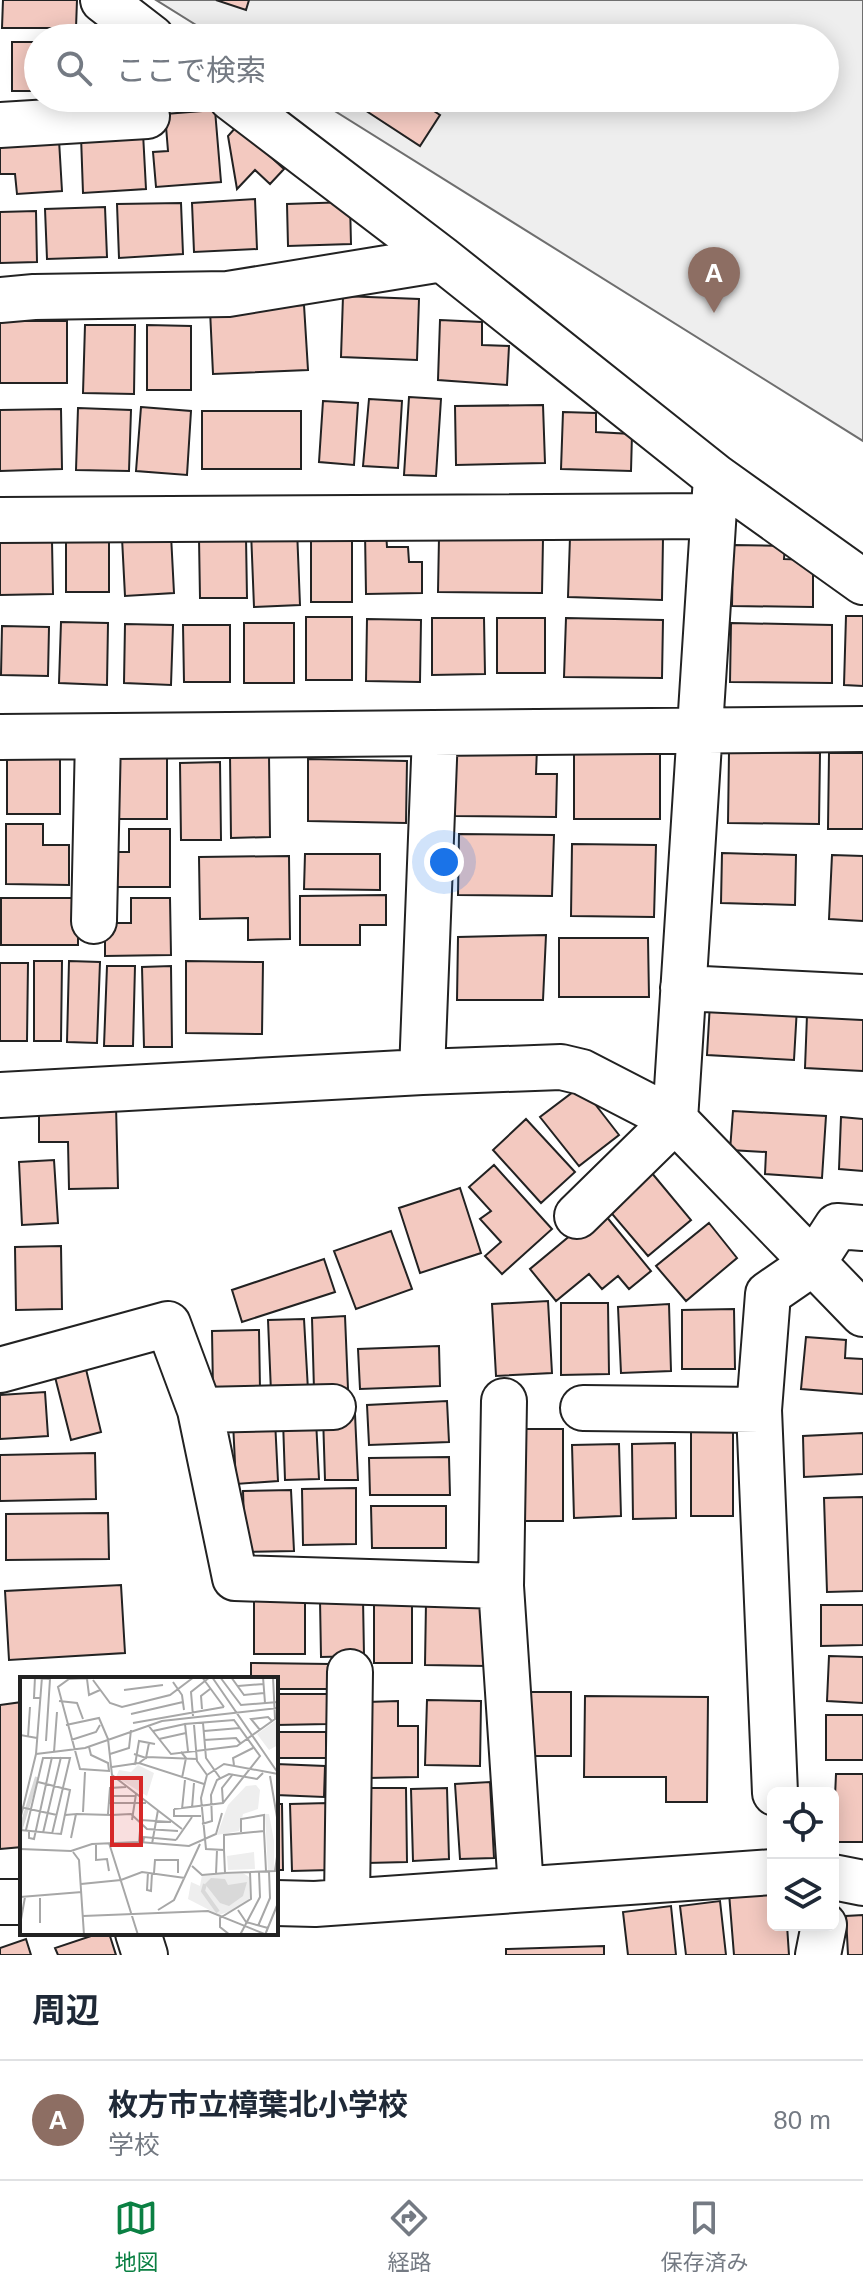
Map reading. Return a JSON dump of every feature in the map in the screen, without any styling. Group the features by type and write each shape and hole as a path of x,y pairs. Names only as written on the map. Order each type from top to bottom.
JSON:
{"street":[{"path":"103,0 134,24"},
{"path":"249,112 442,259 715,496 863,582"},
{"path":"0,125 147,116"},
{"path":"0,300 228,294 442,259"},
{"path":"0,520 715,496"},
{"path":"577,1216 675,1120 715,496"},
{"path":"0,737 863,729"},
{"path":"422,1072 435,734"},
{"path":"94,921 98,738"},
{"path":"683,988 863,997"},
{"path":"0,1095 422,1072 561,1067 582,1072 675,1120 863,1314"},
{"path":"775,1787 759,1410 768,1294 813,1263 837,1226 863,1228"},
{"path":"0,1370 168,1324 200,1410 235,1578 501,1586"},
{"path":"504,1401 501,1586 521,1889"},
{"path":"200,1410 333,1407"},
{"path":"583,1408 759,1410"},
{"path":"347,1901 350,1672"},
{"path":"278,1903 767,1872"},
{"path":"839,1879 863,1883"},
{"path":"818,1955 823,1931"},
{"path":"139,1935 145,1955"}],"shaded area":[{"path":"156,0 863,0 863,441 336,112 839,112 839,24 195,24"}],"building":[{"path":"3,0 77,0 76,24 24,24 24,28 2,28"},
{"path":"216,0 249,0 246,10"},
{"path":"12,42 24,42 24,91 12,91"},
{"path":"215,112 221,182 156,187 153,152 168,151 165,114"},
{"path":"368,112 435,112 440,115 420,146"},
{"path":"237,126 284,169 270,184 255,170 237,189 228,136"},
{"path":"143,133 146,189 83,193 81,136"},
{"path":"59,140 62,191 17,194 15,174 0,174 0,143"},
{"path":"255,199 257,249 194,252 192,203"},
{"path":"350,202 351,244 288,246 287,204"},
{"path":"181,203 183,254 119,258 117,204"},
{"path":"105,207 107,257 47,259 45,209"},
{"path":"36,211 37,262 0,263 0,212"},
{"path":"343,296 419,299 417,360 341,357"},
{"path":"304,305 308,370 213,374 210,310"},
{"path":"440,320 482,322 482,345 509,346 507,385 438,380"},
{"path":"0,321 67,321 67,383 0,383"},
{"path":"85,325 135,325 134,394 83,393"},
{"path":"147,325 191,326 191,390 147,390"},
{"path":"409,397 441,399 436,476 404,475"},
{"path":"369,399 402,401 398,468 363,466"},
{"path":"323,401 358,403 354,465 319,462"},
{"path":"543,405 545,463 456,465 455,406"},
{"path":"141,407 191,411 187,475 136,471"},
{"path":"78,408 131,410 129,471 76,470"},
{"path":"61,409 62,469 0,471 0,410"},
{"path":"202,411 301,411 301,469 202,469"},
{"path":"563,412 596,413 596,432 632,434 631,471 561,469"},
{"path":"297,529 300,605 254,607 251,531"},
{"path":"352,532 352,602 311,602 311,533"},
{"path":"365,532 386,532 387,547 408,547 409,562 422,562 422,593 366,594"},
{"path":"109,534 109,592 66,592 66,535"},
{"path":"171,535 174,593 125,596 122,538"},
{"path":"246,537 247,598 200,598 199,538"},
{"path":"439,537 543,539 542,593 438,592"},
{"path":"570,537 663,538 662,600 568,597"},
{"path":"52,541 53,594 0,595 0,542"},
{"path":"733,545 785,546 784,559 813,560 813,607 732,606"},
{"path":"846,616 863,616 863,686 844,685"},
{"path":"306,617 352,617 352,680 306,680"},
{"path":"432,618 484,618 485,674 432,675"},
{"path":"497,618 545,618 545,673 497,673"},
{"path":"566,618 663,620 662,678 564,677"},
{"path":"367,619 421,620 420,682 366,681"},
{"path":"61,622 108,623 107,685 59,683"},
{"path":"244,623 294,623 294,683 244,683"},
{"path":"731,623 832,625 832,683 730,682"},
{"path":"125,624 173,625 171,685 124,683"},
{"path":"183,625 230,625 230,682 184,682"},
{"path":"2,626 49,627 48,676 1,675"},
{"path":"455,747 537,748 536,774 557,774 556,817 455,816"},
{"path":"7,748 60,748 60,814 7,814"},
{"path":"574,749 660,750 660,819 574,819"},
{"path":"729,752 820,753 819,824 728,823"},
{"path":"114,753 167,753 167,819 114,819"},
{"path":"829,753 863,753 863,829 828,829"},
{"path":"230,755 269,755 270,837 231,838"},
{"path":"308,759 407,761 406,823 308,821"},
{"path":"220,762 221,840 181,840 180,763"},
{"path":"6,824 43,824 43,845 69,845 69,885 6,884"},
{"path":"129,829 170,829 170,887 109,887 109,852 129,852"},
{"path":"459,834 554,835 552,896 458,895"},
{"path":"572,844 656,845 654,917 571,916"},
{"path":"722,853 796,855 795,905 721,903"},
{"path":"305,854 380,854 380,890 304,889"},
{"path":"832,855 863,856 863,921 829,919"},
{"path":"289,856 290,939 248,940 248,918 200,919 199,857"},
{"path":"386,895 386,925 360,925 360,945 300,945 300,896"},
{"path":"1,898 78,898 78,945 1,945"},
{"path":"131,898 170,898 171,955 105,956 105,923 131,923"},
{"path":"546,935 543,1000 457,1000 458,937"},
{"path":"559,938 648,938 649,997 559,997"},
{"path":"34,961 62,961 61,1041 34,1041"},
{"path":"69,961 100,962 97,1043 67,1042"},
{"path":"186,961 263,962 262,1034 186,1033"},
{"path":"0,963 28,963 27,1041 0,1041"},
{"path":"107,966 135,966 133,1046 104,1046"},
{"path":"171,966 172,1047 144,1047 142,967"},
{"path":"710,1003 797,1007 794,1060 707,1055"},
{"path":"807,1015 863,1017 863,1071 805,1068"},
{"path":"581,1086 619,1135 579,1166 540,1117"},
{"path":"116,1105 118,1188 69,1189 68,1142 39,1142 39,1107"},
{"path":"733,1111 826,1116 822,1178 765,1174 766,1152 730,1150"},
{"path":"841,1117 863,1119 863,1171 839,1169"},
{"path":"526,1119 575,1172 541,1203 493,1150"},
{"path":"54,1160 58,1223 22,1225 19,1162"},
{"path":"494,1165 552,1229 502,1274 485,1256 501,1242 480,1219 491,1211 469,1187"},
{"path":"651,1172 691,1220 648,1256 607,1208"},
{"path":"460,1188 481,1253 420,1273 399,1208"},
{"path":"601,1210 651,1271 629,1289 618,1276 602,1289 589,1274 556,1301 530,1269"},
{"path":"709,1223 737,1258 686,1301 656,1266"},
{"path":"391,1231 412,1289 356,1309 334,1251"},
{"path":"61,1246 62,1309 16,1310 15,1247"},
{"path":"324,1259 335,1292 242,1322 232,1290"},
{"path":"548,1301 552,1373 496,1376 492,1304"},
{"path":"561,1303 608,1303 609,1374 561,1375"},
{"path":"669,1304 671,1371 621,1373 618,1307"},
{"path":"734,1309 735,1369 682,1369 682,1310"},
{"path":"345,1316 348,1389 314,1390 312,1318"},
{"path":"304,1319 308,1390 271,1392 268,1320"},
{"path":"259,1330 260,1389 213,1390 212,1331"},
{"path":"806,1337 846,1340 845,1358 863,1359 863,1394 801,1389"},
{"path":"439,1346 440,1386 360,1389 358,1349"},
{"path":"85,1365 101,1432 71,1440 54,1373"},
{"path":"45,1392 48,1436 0,1439 0,1395"},
{"path":"447,1401 449,1442 369,1445 367,1405"},
{"path":"355,1414 358,1480 325,1480 323,1415"},
{"path":"275,1420 278,1481 236,1484 233,1422"},
{"path":"283,1420 316,1420 319,1479 285,1480"},
{"path":"521,1429 563,1429 563,1521 520,1521"},
{"path":"691,1432 733,1432 733,1516 691,1516"},
{"path":"863,1433 863,1474 804,1477 803,1436"},
{"path":"675,1443 676,1518 633,1519 632,1444"},
{"path":"619,1444 621,1516 574,1518 572,1445"},
{"path":"95,1453 96,1499 0,1501 0,1455"},
{"path":"449,1457 450,1495 370,1495 369,1458"},
{"path":"356,1488 356,1544 303,1545 302,1489"},
{"path":"291,1490 294,1551 245,1552 243,1491"},
{"path":"863,1497 863,1591 827,1592 824,1498"},
{"path":"371,1506 446,1506 446,1548 372,1548"},
{"path":"108,1513 109,1559 6,1560 6,1514"},
{"path":"121,1585 125,1653 9,1660 5,1591"},
{"path":"254,1596 305,1596 305,1654 254,1654"},
{"path":"363,1598 364,1656 321,1657 320,1600"},
{"path":"412,1600 412,1663 374,1663 374,1601"},
{"path":"426,1602 488,1603 487,1666 425,1665"},
{"path":"821,1605 863,1605 863,1645 821,1646"},
{"path":"829,1656 863,1657 863,1703 827,1701"},
{"path":"251,1663 330,1664 330,1689 278,1689 278,1677 251,1677"},
{"path":"523,1692 571,1692 571,1756 523,1756"},
{"path":"278,1694 328,1694 328,1724 278,1725"},
{"path":"585,1696 708,1697 707,1802 666,1802 666,1777 584,1777"},
{"path":"427,1700 481,1701 480,1766 425,1765"},
{"path":"398,1701 398,1726 418,1726 418,1777 368,1778 367,1702"},
{"path":"20,1702 20,1847 0,1849 0,1705"},
{"path":"826,1715 863,1715 863,1760 826,1760"},
{"path":"278,1732 326,1732 326,1758 278,1758"},
{"path":"278,1764 325,1766 324,1797 278,1795"},
{"path":"836,1774 863,1774 863,1842 839,1842 839,1787 835,1787"},
{"path":"490,1782 494,1858 460,1859 455,1784"},
{"path":"366,1788 406,1788 407,1862 367,1863"},
{"path":"447,1788 449,1859 413,1861 411,1789"},
{"path":"328,1803 330,1870 292,1871 290,1804"},
{"path":"278,1804 282,1804 283,1870 278,1870"},
{"path":"767,1889 767,1931 787,1931 789,1955 734,1955 729,1893"},
{"path":"720,1901 726,1955 686,1955 680,1906"},
{"path":"671,1906 676,1955 628,1955 623,1912"},
{"path":"863,1915 863,1955 848,1955 846,1916"},
{"path":"94,1935 110,1935 116,1955 58,1955 55,1948"},
{"path":"26,1939 31,1955 0,1955 0,1948"},
{"path":"604,1946 604,1955 506,1955 506,1949"}],"place":[{"name":"枚方市立樟葉北小学校","path":"714,313"}]}
